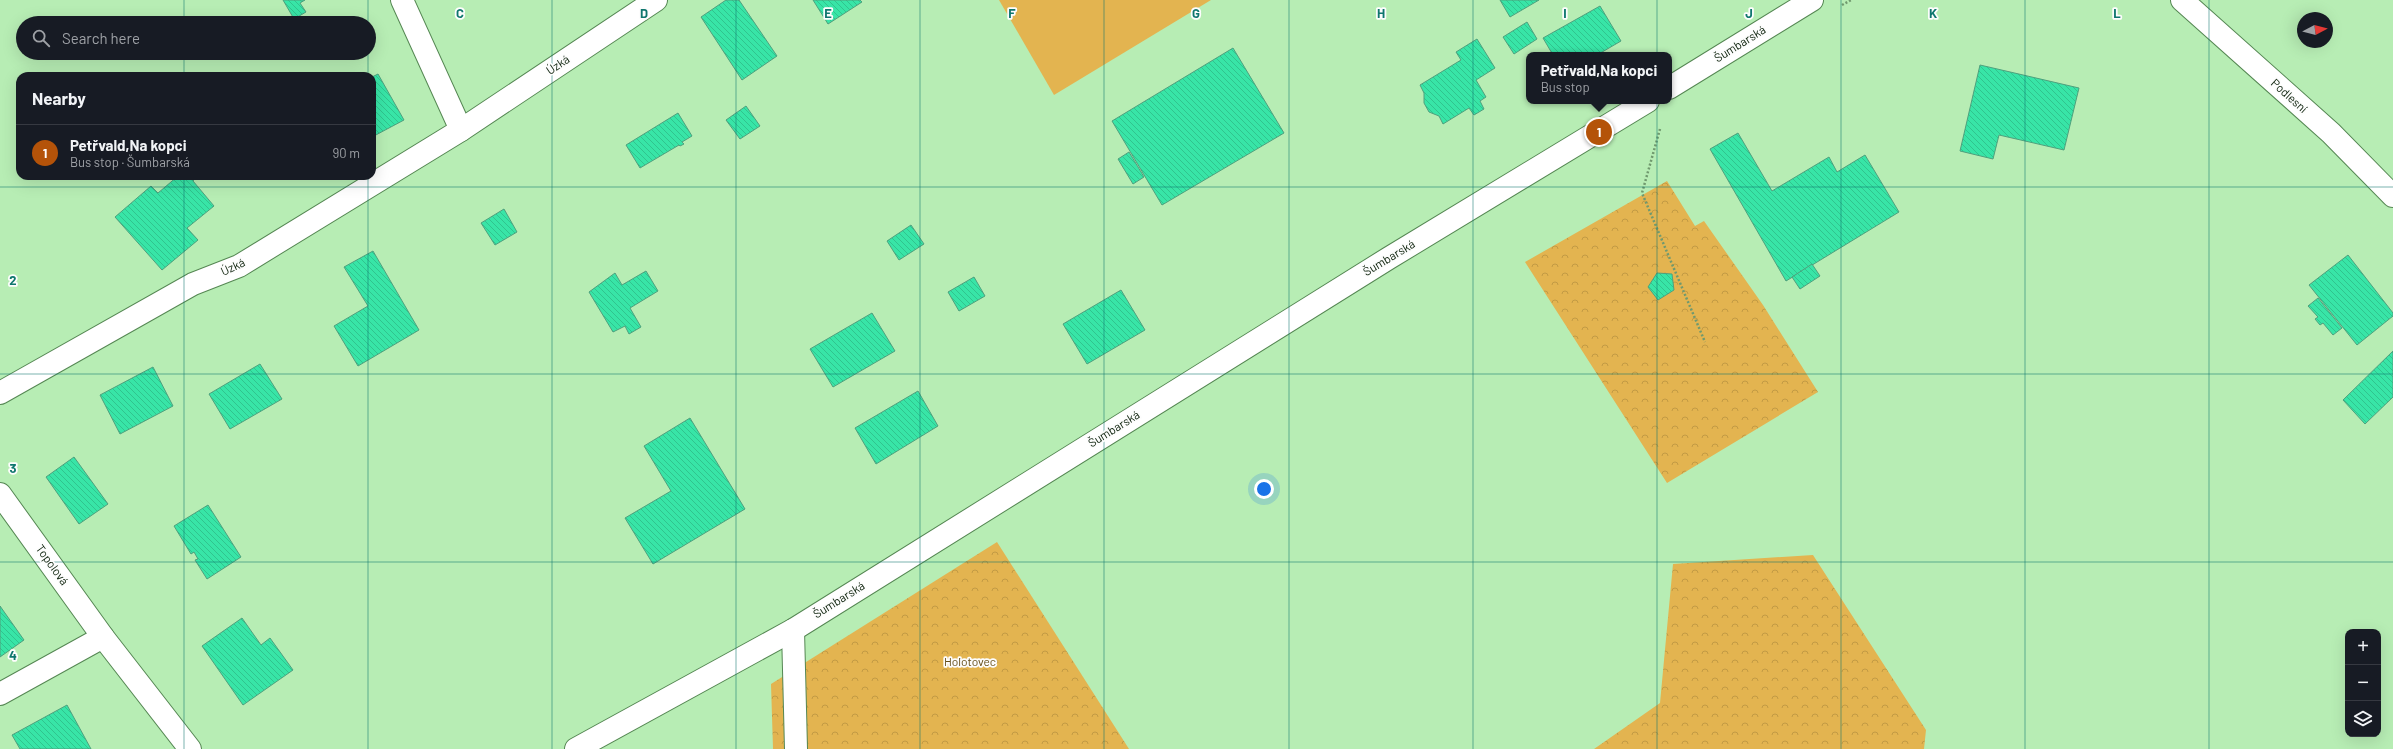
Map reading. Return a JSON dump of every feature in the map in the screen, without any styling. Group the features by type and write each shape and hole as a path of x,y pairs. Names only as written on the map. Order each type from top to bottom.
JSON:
{"street":[{"path":"402,0 461,130"},
{"name":"Úzká","path":"0,393 193,284 239,266 461,130 656,0"},
{"name":"Šumbarská","path":"1672,86 1812,0"},
{"name":"Podlesní","path":"2182,0 2331,133 2393,196"},
{"name":"Šumbarská","path":"576,749 793,630 1382,262 1643,104"},
{"name":"Topolová","path":"0,494 103,637 190,749"},
{"path":"793,630 796,749"},
{"path":"0,694 103,637"}],"path":[{"path":"1661,126 1642,193 1705,342"}],"green space":[{"path":"999,0 1211,0 1054,95"},
{"path":"1667,181 1695,226 1704,221 1763,305 1818,392 1667,483 1525,262"},
{"name":"Holotovec","path":"997,542 1129,749 773,749 771,684"},
{"path":"1813,555 1926,730 1924,749 1594,749 1660,703 1673,564"}],"building":[{"path":"283,0 305,0 300,3 306,12 299,16 292,16"},
{"path":"726,0 739,0 777,56 742,80 701,17"},
{"path":"813,0 860,0 862,2 828,24"},
{"path":"1500,0 1539,0 1510,17"},
{"path":"1600,6 1621,41 1602,52 1551,52 1543,38"},
{"path":"1527,22 1537,39 1514,54 1503,37"},
{"path":"1477,39 1495,68 1476,80 1486,97 1480,101 1484,109 1474,115 1469,108 1443,124 1439,116 1429,112 1424,103 1424,93 1420,85 1461,60 1456,52"},
{"path":"1233,48 1284,133 1162,205 1112,121"},
{"path":"1980,65 2079,88 2064,150 1999,135 1993,159 1960,151"},
{"path":"378,74 404,120 376,135 376,75"},
{"path":"746,106 760,126 740,139 726,120"},
{"path":"678,113 692,136 682,142 684,144 679,145 640,168 626,145"},
{"path":"1738,133 1772,191 1829,157 1837,172 1865,155 1899,212 1786,281 1710,149"},
{"path":"1129,152 1144,177 1133,184 1118,159"},
{"path":"173,180 194,180 193,181 214,206 187,228 198,240 162,270 115,217 151,186 158,193"},
{"path":"504,209 517,232 495,245 481,223"},
{"path":"911,225 924,244 899,260 887,241"},
{"path":"373,251 419,330 358,366 334,326 368,306 344,267"},
{"path":"2348,255 2393,313 2393,316 2357,345 2309,285"},
{"path":"1812,264 1820,276 1800,289 1792,277"},
{"path":"646,271 658,291 630,308 641,327 629,334 625,326 613,332 589,292 615,273 622,285"},
{"path":"1657,273 1672,274 1674,290 1658,300 1648,287"},
{"path":"974,277 985,296 959,311 948,292"},
{"path":"1121,290 1145,330 1087,364 1063,324"},
{"path":"2318,298 2342,328 2333,335 2323,323 2320,325 2315,319 2318,317 2308,306"},
{"path":"872,313 895,351 833,387 810,349"},
{"path":"2393,351 2393,397 2365,424 2343,400"},
{"path":"260,364 282,399 230,429 209,394"},
{"path":"153,367 173,406 120,434 100,395"},
{"path":"918,391 938,426 876,464 855,428"},
{"path":"690,418 745,509 653,564 625,518 671,491 644,446"},
{"path":"74,457 108,504 79,524 46,477"},
{"path":"208,505 241,557 207,579 195,560 198,559 194,552 191,554 174,526"},
{"path":"0,606 24,640 0,657"},
{"path":"242,618 261,645 270,638 293,670 243,705 202,646"},
{"path":"67,705 91,749 20,749 12,735"}],"place":[{"name":"Petřvald,Na kopci","path":"1599,132"}]}
